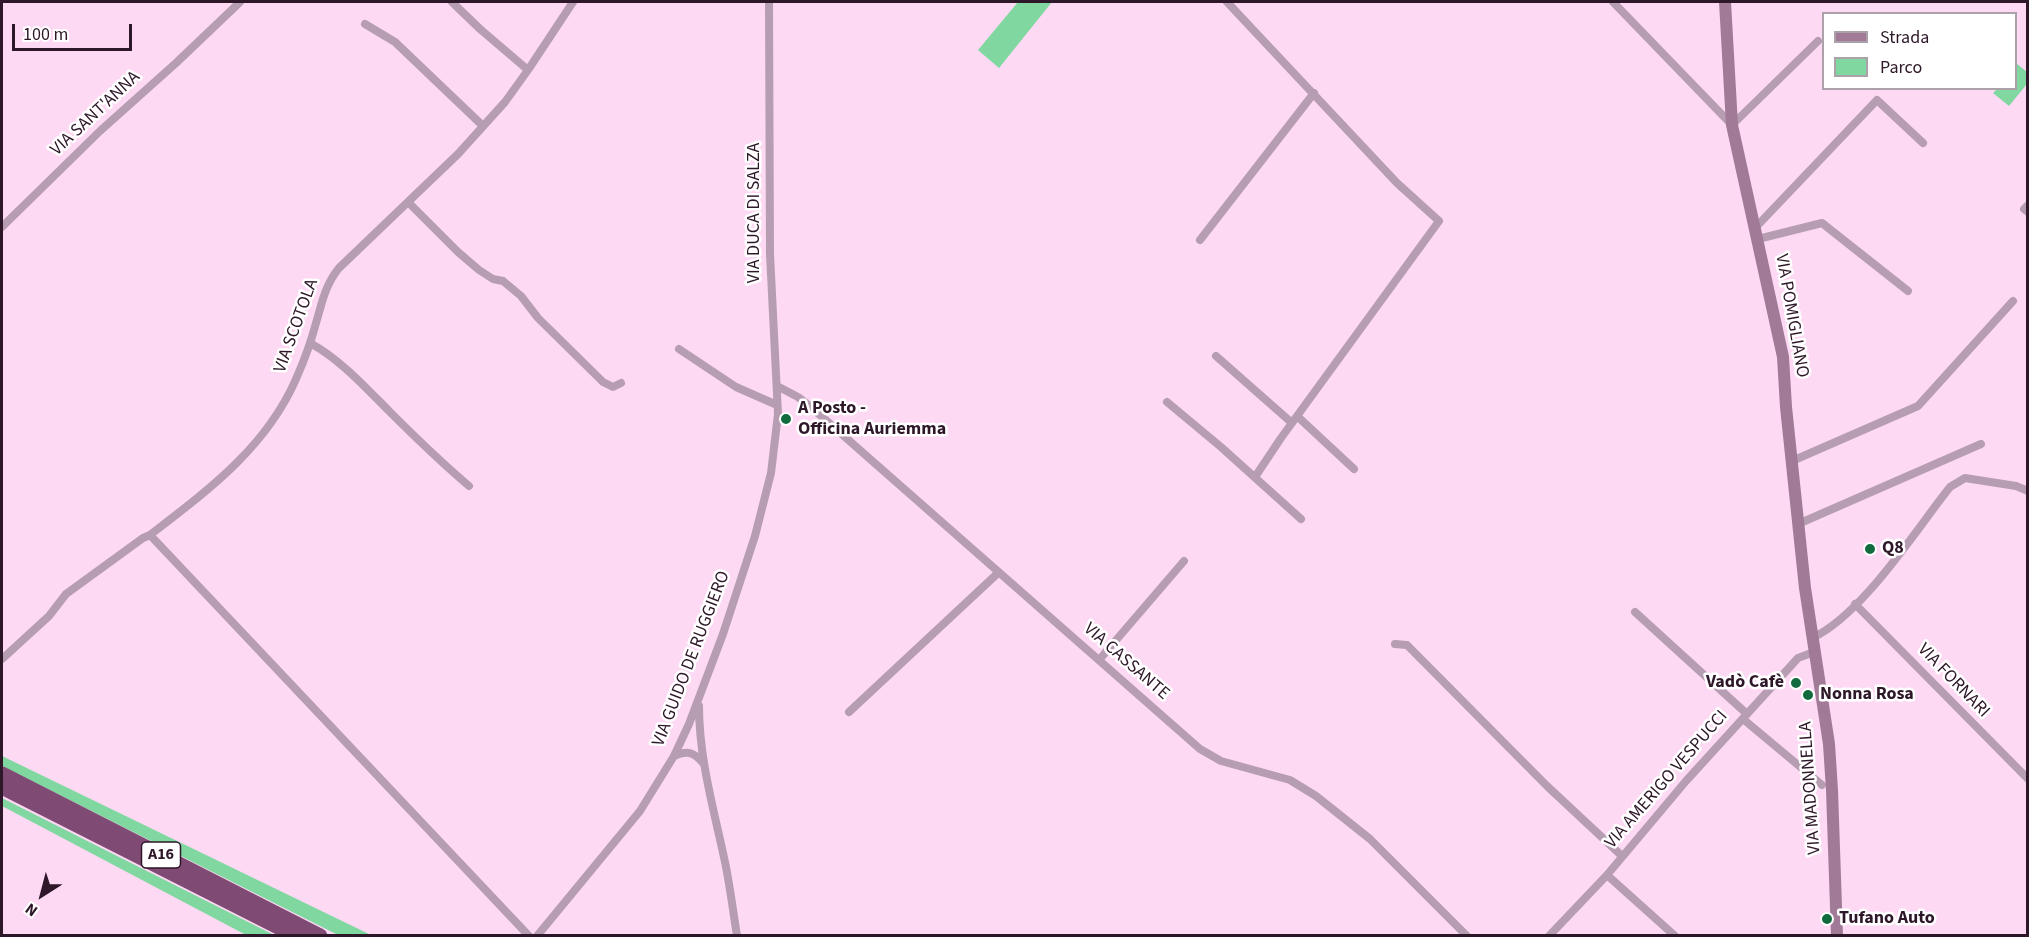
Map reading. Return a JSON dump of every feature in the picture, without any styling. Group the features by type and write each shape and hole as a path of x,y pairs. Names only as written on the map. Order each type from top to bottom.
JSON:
{"highway":[{"name":"A16","path":"2,774 320,936"},
{"name":"A16","path":"2,787 296,936"}],"street":[{"name":"VIA SANT'ANNA","path":"2,227 100,131 240,2"},
{"path":"452,2 528,70"},
{"name":"VIA SCOTOLA","path":"2,659 49,616 66,594 107,563 150,535 228,473 271,423 291,391 310,343 331,278 458,154 505,102 573,2"},
{"name":"VIA DUCA DI SALZA","path":"770,2 770,254 777,425"},
{"path":"1227,2 1397,183 1438,221 1294,419 1255,477"},
{"path":"1613,2 1732,125 1818,41"},
{"name":"VIA POMIGLIANO","path":"1725,2 1732,125 1783,357 1798,524 1812,638"},
{"path":"365,24 395,42 483,126"},
{"path":"1200,240 1314,93"},
{"path":"1757,233 1877,100 1923,143"},
{"path":"408,202 478,270 493,279 503,281 521,296 538,318 603,382 613,387 621,383"},
{"path":"2028,205 2024,208 2028,212"},
{"path":"1757,233 1822,223 1908,291"},
{"path":"1792,461 1918,406 2013,301"},
{"path":"310,343 323,350 362,384 439,460 469,486"},
{"path":"679,349 736,387 777,405"},
{"path":"1216,356 1354,469"},
{"name":"VIA CASSANTE","path":"777,386 798,397 812,408 1200,749 1221,761 1290,780 1316,796 1370,839 1467,936"},
{"path":"1167,402 1255,477 1300,519"},
{"name":"VIA GUIDO DE RUGGIERO","path":"537,936 640,811 674,756 689,724 723,634 755,536 771,473 777,425"},
{"path":"1798,524 1981,444"},
{"path":"1812,638 1824,632 1876,582 1950,487 1965,478 2016,486 2028,491"},
{"path":"150,535 529,936"},
{"path":"1099,660 1184,561"},
{"path":"849,712 998,573"},
{"name":"VIA FORNARI","path":"1855,604 2028,779"},
{"path":"1635,612 1822,785"},
{"name":"VIA MADONNELLA","path":"1812,638 1829,744 1837,936"},
{"path":"1395,644 1407,645 1547,786 1622,856"},
{"name":"VIA AMERIGO VESPUCCI","path":"1549,936 1607,875 1686,781 1797,658 1814,652"},
{"path":"699,698 699,730 703,763 726,866 737,936"},
{"path":"674,756 687,752 693,753 703,763"},
{"path":"1607,875 1675,936"}],"green space":[{"path":"1018,2 1052,2 999,68 978,50"},
{"path":"2017,64 2027,72 2027,84 2009,106 1993,93 1996,90 2017,90"},
{"path":"2,756 371,935 338,935 2,766"},
{"path":"2,798 274,935 246,935 2,806"}],"place":[{"name":"A Posto - Officina Auriemma","path":"786,419"},
{"name":"Q8","path":"1870,549"},
{"name":"Vadò Cafè","path":"1796,683"},
{"name":"Nonna Rosa","path":"1808,695"},
{"name":"Tufano Auto","path":"1827,919"}]}
